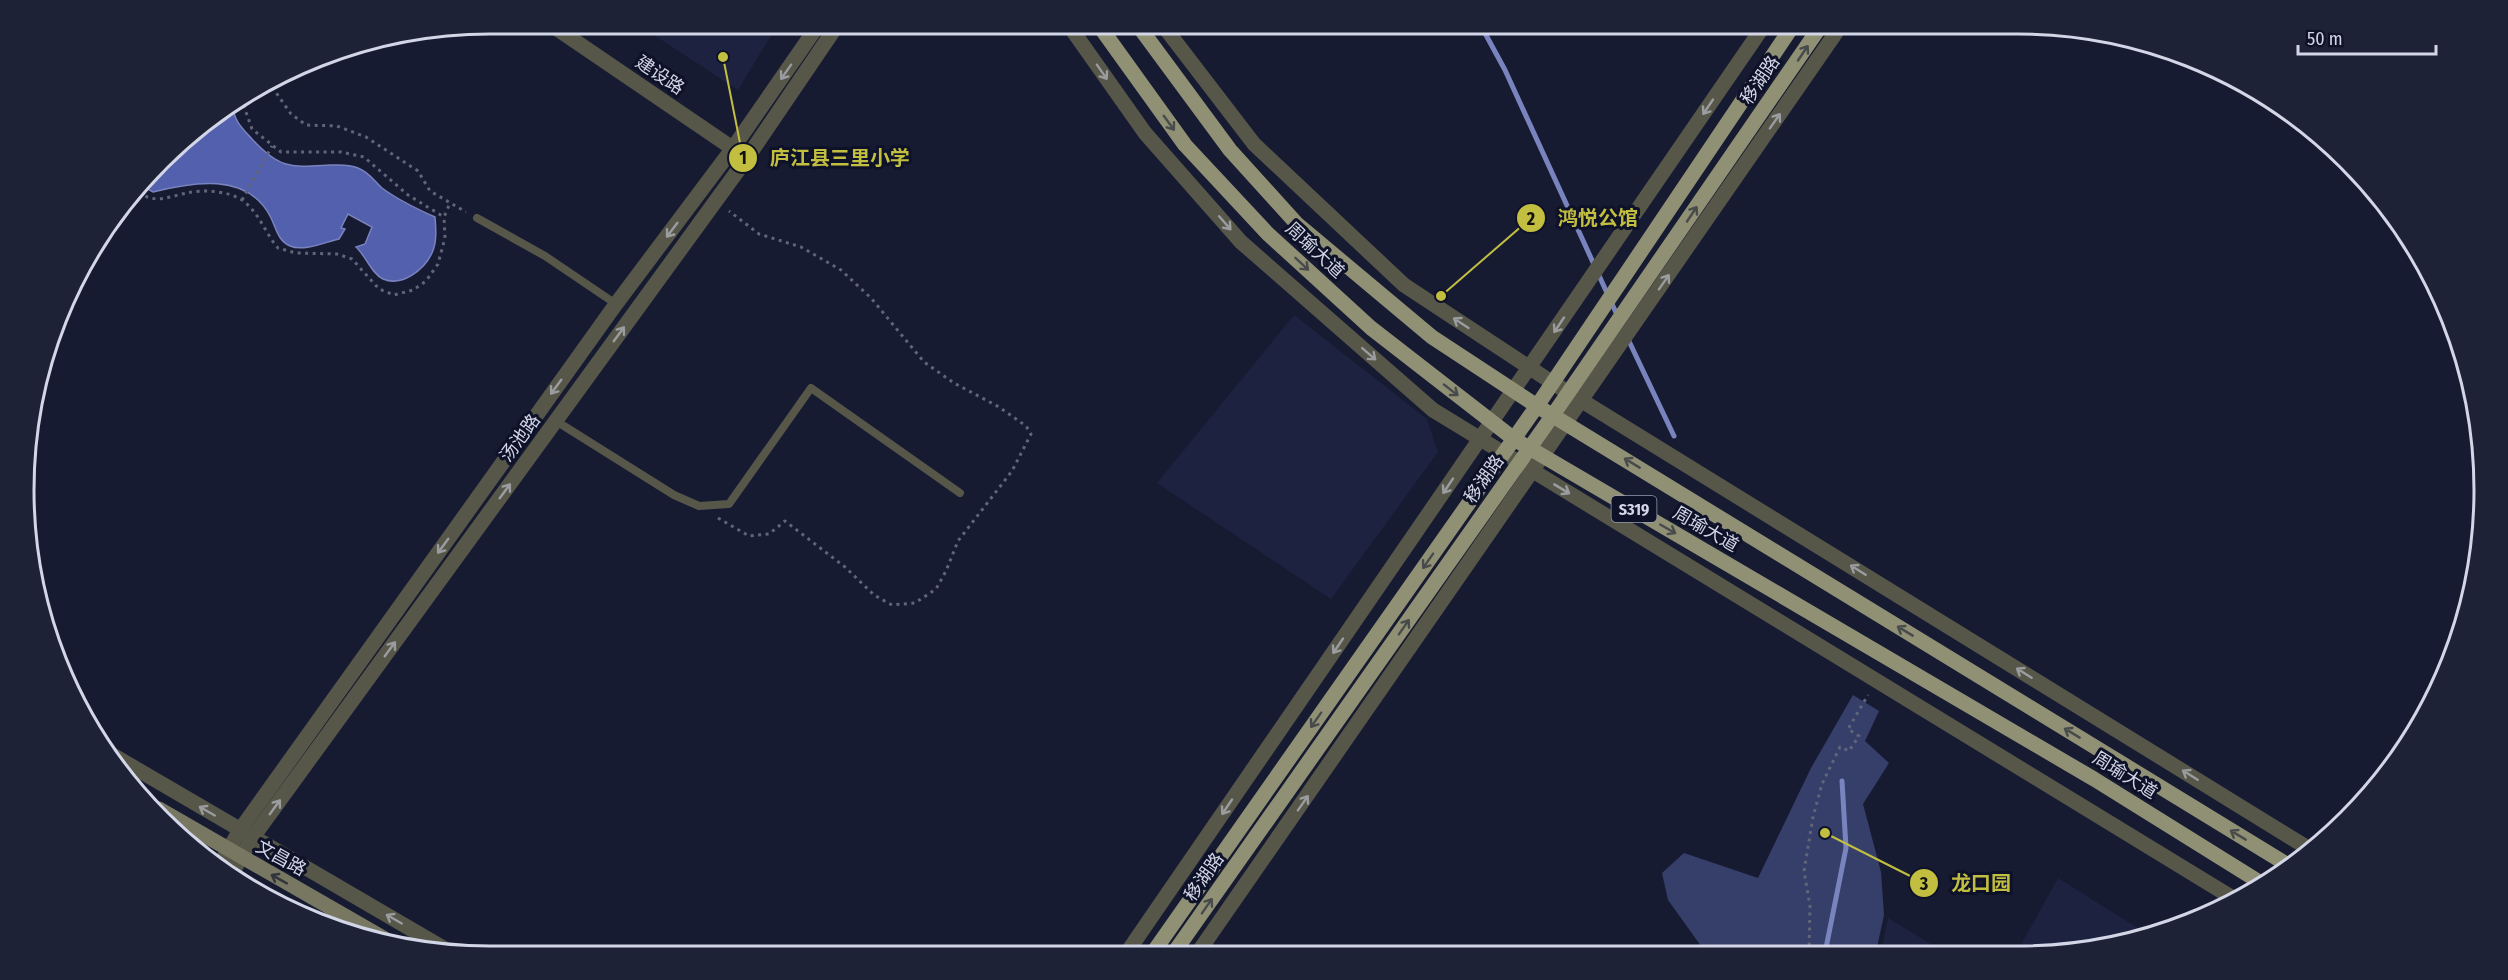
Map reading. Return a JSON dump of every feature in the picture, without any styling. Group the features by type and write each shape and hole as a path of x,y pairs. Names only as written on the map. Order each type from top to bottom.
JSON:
{"main road":[{"name":"周瑜大道","path":"1105,34 1185,145 1267,233 1371,328 1514,439 2094,779 2254,879"},
{"name":"周瑜大道","path":"1144,34 1230,150 1298,224 1432,338 1537,406 2281,862"},
{"name":"移湖路","path":"1158,946 1553,383 1787,34"},
{"name":"移湖路","path":"1576,396 1614,327 1815,34"},
{"name":"移湖路","path":"1179,946 1530,448 1560,420"},
{"name":"文昌路","path":"176,819 365,928"}],"street":[{"name":"建设路","path":"565,34 747,158"},
{"name":"汤池路","path":"226,861 234,854 616,304 733,148 812,34"},
{"name":"汤池路","path":"247,834 556,421 747,158 831,34"},
{"path":"1075,34 1145,133 1242,242 1433,410 2227,895"},
{"path":"1170,34 1254,144 1404,285 1553,383 2303,845"},
{"name":"移湖路","path":"1131,946 1758,34"},
{"name":"移湖路","path":"1203,946 1534,471 1544,456 1560,420 1576,396 1622,343 1835,34"},
{"path":"126,763 433,942"},
{"name":"汤池路","path":"233,866 234,854"}],"lane":[{"path":"477,218 544,256 616,304"},
{"path":"556,421 674,495 699,506 729,504 811,388 960,494"}],"path":[{"path":"274,89 291,114 306,125 337,126 366,137 418,171 430,191 477,218"},
{"path":"244,107 252,129 281,152 341,152 364,158 408,195 444,217"},
{"path":"242,200 272,146"},
{"path":"143,195 147,199 162,200 190,192 211,192 242,200 261,220 278,248 296,253 337,254 352,259 379,289 394,296 413,290 426,281 438,264 445,238 444,217 450,203"},
{"path":"1809,946 1810,906 1804,871 1813,817 1822,784 1840,747 1849,752 1859,736 1848,729 1877,681"}],"shaded area":[{"path":"652,34 772,34 738,90"},
{"path":"234,113 241,127 262,149 279,161 296,166 348,165 355,167 365,172 394,196 435,217 435,244 432,253 418,271 405,279 390,281 383,279 372,269 356,247 365,244 372,227 348,214 341,228 345,229 339,239 296,248 282,240 260,202 248,192 233,186 184,185 153,192 148,189 168,168"},
{"path":"1294,315 1427,419 1438,452 1331,599 1157,483"},
{"path":"1853,695 1879,711 1865,741 1889,763 1863,804 1881,872 1884,915 1877,946 1701,946 1668,900 1662,873 1684,853 1758,878 1811,768"},
{"path":"2058,878 2139,929 2077,942 2020,946"},
{"path":"1888,918 1934,946 1882,946"}],"waterway":[{"path":"1485,34 1505,70 1618,317"},
{"path":"1627,337 1674,436"},
{"path":"1826,946 1846,848 1842,781"}],"place":[{"name":"庐江县三里小学","path":"723,57"},
{"name":"鸿悦公馆","path":"1441,296"},
{"name":"龙口园","path":"1825,833"}]}
